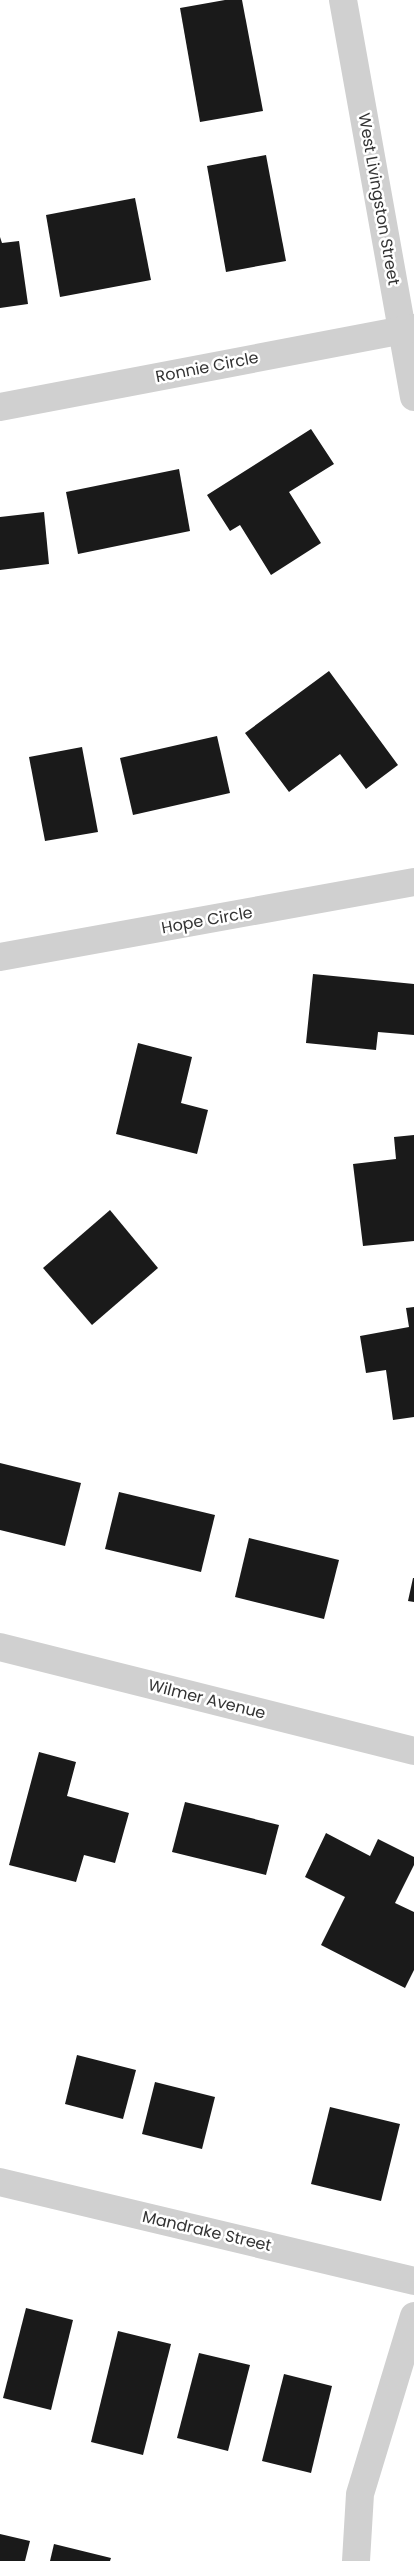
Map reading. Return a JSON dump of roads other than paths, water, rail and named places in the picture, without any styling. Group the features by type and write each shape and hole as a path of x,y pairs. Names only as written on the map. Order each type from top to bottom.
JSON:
{"street":[{"name":"West Livingston Street","path":"343,0 408,329 414,397"},
{"name":"Ronnie Circle","path":"0,407 408,329"},
{"name":"Hope Circle","path":"0,957 414,882"},
{"name":"Wilmer Avenue","path":"0,1647 414,1751"},
{"name":"Mandrake Street","path":"0,2182 414,2280"},
{"path":"356,2561 360,2494 414,2316"}]}
